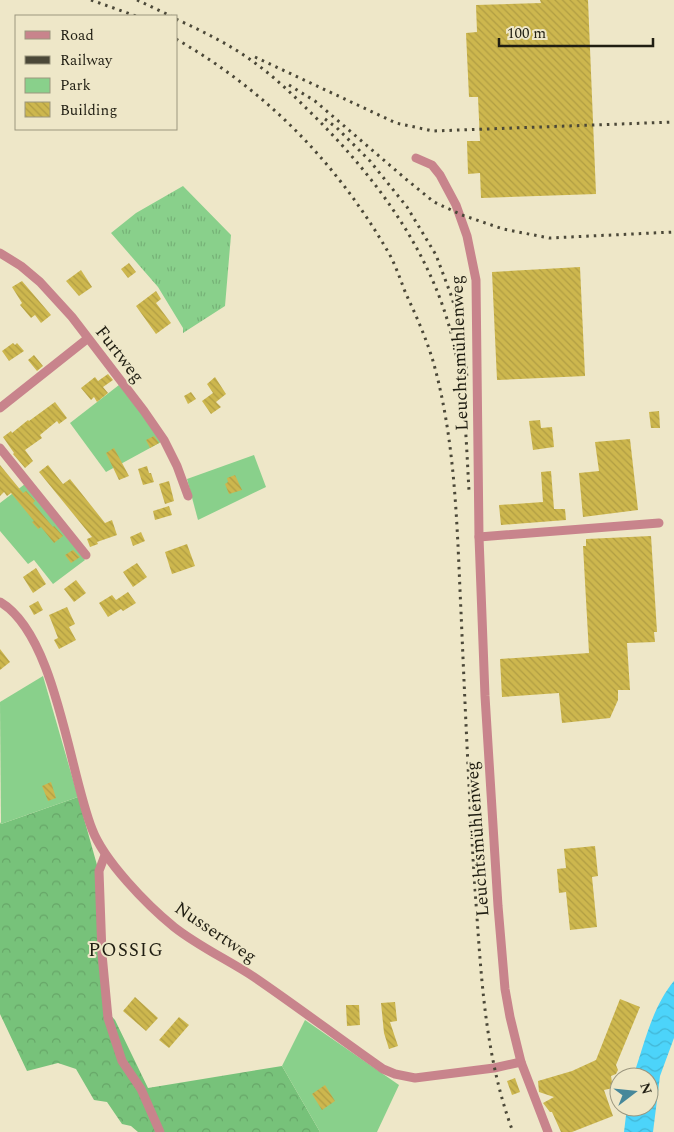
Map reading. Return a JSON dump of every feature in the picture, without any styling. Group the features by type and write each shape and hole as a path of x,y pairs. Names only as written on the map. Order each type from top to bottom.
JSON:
{"street":[{"name":"Leuchtsmühlenweg","path":"416,158 432,164 456,205 467,236 476,280 479,537 485,696 505,989 521,1062 548,1132"},
{"name":"Furtweg","path":"0,253 21,266 40,282 72,317 164,440 177,466 188,496"},
{"path":"0,408 88,339"},
{"path":"0,448 86,555"},
{"path":"479,537 659,523"},
{"name":"Nussertweg","path":"0,602 22,624 36,644 49,677 92,829 104,854 155,910 175,928 253,976 383,1069 395,1074 415,1078 494,1068 521,1062"},
{"path":"104,854 99,871 102,954 108,1018 122,1061 141,1089 160,1132"}],"green space":[{"path":"183,186 231,235 225,306 183,333 183,328 158,287 111,233 136,213"},
{"path":"119,385 147,419 161,442 106,472 70,423"},
{"path":"254,455 266,487 198,520 187,479"},
{"path":"25,484 85,560 53,584 34,560 28,564 0,531 0,503"},
{"path":"43,676 78,797 1,824 0,702"},
{"path":"78,797 97,865 105,1009 115,1020 148,1088 282,1066 320,1132 138,1132 131,1126 122,1124 107,1102 94,1100 76,1069 58,1063 27,1071 0,1014 0,822 1,824"},
{"path":"305,1020 399,1085 377,1132 320,1132 282,1066"}],"water":[{"path":"674,981 674,1038 660,1076 659,1084 659,1067 636,1067 654,1014 666,991"},
{"path":"626,1117 655,1117 653,1132 624,1132"}],"building":[{"path":"540,0 588,0 596,194 481,198 480,173 468,174 467,141 480,141 478,97 469,97 466,33 477,32 476,5 541,3"},
{"path":"129,263 136,272 128,278 121,269"},
{"path":"580,267 585,376 497,380 492,272"},
{"path":"81,270 92,287 79,296 66,281"},
{"path":"22,281 51,315 41,323 35,315 31,318 20,305 22,303 12,287"},
{"path":"156,291 161,299 156,303 171,323 156,334 136,306"},
{"path":"13,343 15,345 17,343 24,351 9,361 2,351"},
{"path":"34,355 43,366 37,371 28,360"},
{"path":"108,374 113,380 103,387 108,393 97,402 94,397 91,400 81,388 95,377 98,381"},
{"path":"215,377 226,394 216,402 221,407 211,414 202,401 213,393 207,384"},
{"path":"191,392 196,399 188,404 184,396"},
{"path":"55,402 67,418 59,424 57,421 40,435 42,438 25,450 33,461 25,468 13,454 3,437 11,431 12,433"},
{"path":"659,411 660,428 651,428 649,412"},
{"path":"540,420 541,428 552,427 554,447 533,450 529,421"},
{"path":"154,436 159,443 150,448 146,440"},
{"path":"630,439 638,510 583,517 579,473 599,471 595,442"},
{"path":"114,448 129,476 119,480 106,453"},
{"path":"0,465 23,493 26,491 35,501 33,503 63,536 54,543 41,527 38,529 32,522 34,521 11,493 7,496 4,492 0,496"},
{"path":"48,465 63,484 70,479 105,523 112,520 117,535 97,542 98,544 90,547 87,539 92,537 39,472"},
{"path":"147,466 154,482 143,485 138,469"},
{"path":"551,471 554,509 565,509 566,520 501,525 499,505 543,502 541,472"},
{"path":"235,475 242,490 229,494 225,484 228,482 227,478"},
{"path":"169,481 174,501 165,504 159,484"},
{"path":"169,506 172,515 155,520 153,511"},
{"path":"141,532 145,541 133,546 130,537"},
{"path":"651,536 657,632 654,632 655,642 627,643 630,690 618,690 618,700 610,718 562,723 559,693 502,697 500,659 589,653 583,546 586,546 586,539"},
{"path":"187,544 195,566 172,574 165,552"},
{"path":"73,550 80,557 71,563 65,555"},
{"path":"137,563 147,577 133,587 123,572"},
{"path":"36,568 46,584 33,593 23,577"},
{"path":"76,580 86,593 74,602 64,589"},
{"path":"128,592 136,603 108,617 99,603 112,595 116,600"},
{"path":"38,601 43,610 34,615 29,606"},
{"path":"67,607 75,624 69,627 76,640 59,649 54,640 58,638 49,615"},
{"path":"0,649 10,662 0,670"},
{"path":"51,782 56,798 48,801 42,786"},
{"path":"595,846 598,876 592,877 597,927 570,930 566,892 559,893 557,869 566,868 564,849"},
{"path":"135,997 158,1018 146,1031 123,1011"},
{"path":"620,999 640,1007 617,1067 609,1067 609,1089 604,1090 609,1104 610,1117 572,1132 561,1132 552,1112 543,1103 554,1097 539,1092 538,1081 572,1071 596,1060"},
{"path":"395,1002 397,1021 390,1022 398,1046 389,1049 384,1033 381,1003"},
{"path":"346,1005 359,1005 360,1025 347,1026"},
{"path":"179,1017 189,1025 169,1048 159,1040"},
{"path":"515,1078 520,1092 512,1095 507,1081"},
{"path":"325,1085 335,1101 322,1110 312,1094"}],"railway":[{"path":"91,0 133,15"},
{"path":"137,0 169,15"},
{"path":"178,20 236,50 281,84 330,132 353,158 375,185 413,242 442,304 452,337 460,375 469,491"},
{"path":"178,40 239,81 268,105 295,130 345,187 367,217 390,255 421,327 433,361 447,423 454,486 475,889 485,1012 496,1073 503,1103 513,1132"},
{"path":"255,57 396,123 433,131 674,122"},
{"path":"289,85 315,101 434,202 462,215 503,229 549,238 674,232"},
{"path":"325,119 337,128 370,161 407,207 436,255 463,333 467,378"}],"district":[{"name":"POSSIG","path":"126,949"}]}
